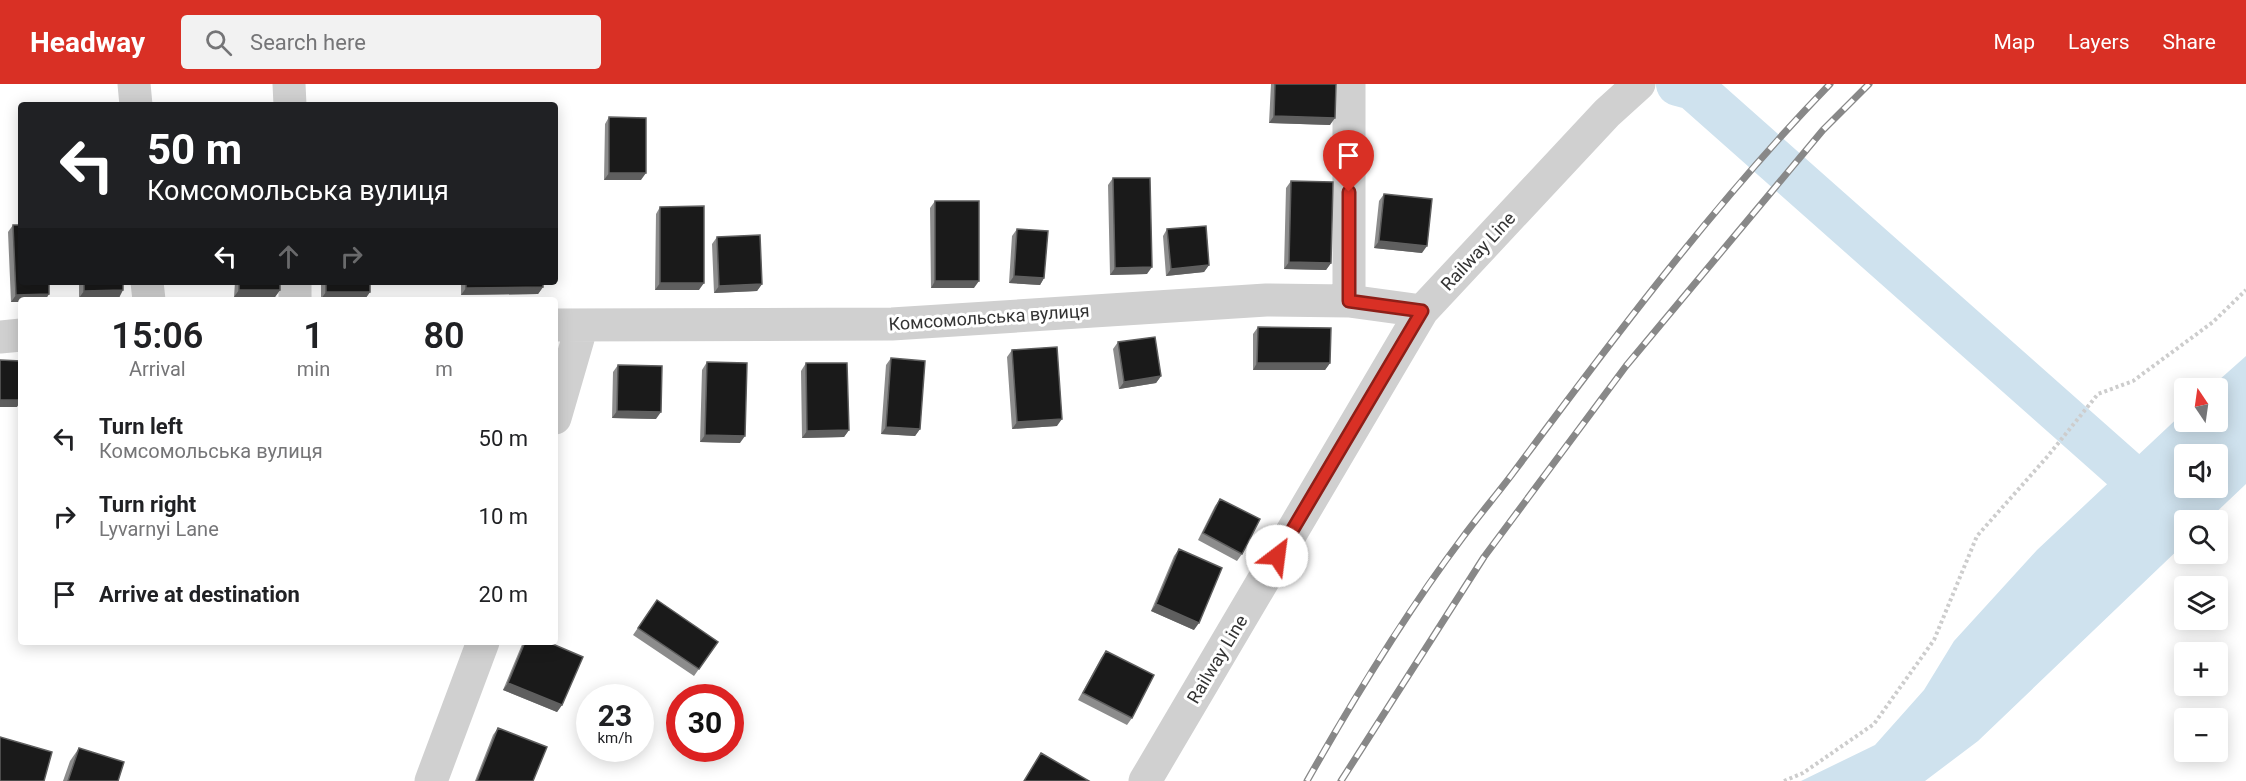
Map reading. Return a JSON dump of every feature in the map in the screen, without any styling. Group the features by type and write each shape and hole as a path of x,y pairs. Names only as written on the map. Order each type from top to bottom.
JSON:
{"street":[{"path":"134,84 136,102"},
{"path":"289,84 290,102"},
{"path":"1349,84 1349,301"},
{"name":"Railway Line","path":"1145,781 1422,311 1607,113 1639,84"},
{"name":"Комсомольська вулиця","path":"569,325 892,324 1266,300 1349,301 1422,311"},
{"path":"558,398 569,325"},
{"path":"0,337 18,335"},
{"path":"431,781 482,645"}],"path":[{"path":"1784,781 1803,773 1874,724 1934,640 1977,536 2047,457 2098,394 2133,381 2212,322 2246,290"}],"water":[{"path":"2246,356 2246,484 2219,510 2174,510 2174,554 1978,741 1925,781 1801,781 1875,745 1924,690 1954,641 2037,550 2174,421 2174,432 2228,432 2228,378 2221,378"}],"building":[{"path":"1275,84 1336,84 1335,118 1274,116"},
{"path":"609,117 646,118 646,173 609,173"},
{"path":"1113,178 1150,178 1152,267 1115,268"},
{"path":"1291,181 1333,182 1331,263 1289,262"},
{"path":"1384,194 1432,199 1427,246 1379,241"},
{"path":"935,201 979,201 979,281 935,281"},
{"path":"704,206 704,283 660,283 660,207"},
{"path":"13,225 18,225 18,285 49,285 49,294 16,295"},
{"path":"1206,226 1209,265 1171,269 1167,229"},
{"path":"1017,229 1048,231 1044,278 1014,276"},
{"path":"760,235 762,284 719,286 717,237"},
{"path":"84,285 123,285 123,290 84,291"},
{"path":"239,285 280,285 280,290 239,290"},
{"path":"326,285 370,285 370,292 326,292"},
{"path":"466,285 543,285 543,287 466,288"},
{"path":"1258,327 1331,328 1330,363 1257,363"},
{"path":"1155,337 1161,376 1124,382 1118,342"},
{"path":"1057,347 1062,419 1017,422 1012,350"},
{"path":"891,358 925,361 920,429 886,427"},
{"path":"0,360 18,361 18,400 0,400"},
{"path":"707,362 747,363 745,436 705,435"},
{"path":"806,363 847,363 849,430 807,431"},
{"path":"618,365 662,366 661,412 617,411"},
{"path":"1220,499 1260,519 1242,554 1203,533"},
{"path":"1179,549 1222,568 1199,623 1156,604"},
{"path":"657,600 718,642 699,669 638,628"},
{"path":"524,645 555,645 583,657 562,705 508,683"},
{"path":"1106,651 1154,675 1132,718 1083,693"},
{"path":"498,728 547,747 533,781 477,781"},
{"path":"0,737 52,752 44,781 0,781"},
{"path":"79,748 124,762 118,781 68,781"},
{"path":"1041,753 1089,781 1024,781"}],"waterway":[{"path":"1678,84 1693,88 2167,508"}],"railway":[{"path":"1307,781 1381,657 1463,537 1667,271 1746,176 1830,84"},
{"path":"1341,781 1484,557 1626,366 1823,130 1869,84"}],"route":[{"path":"1277,556 1422,311 1349,301 1349,192"}]}
